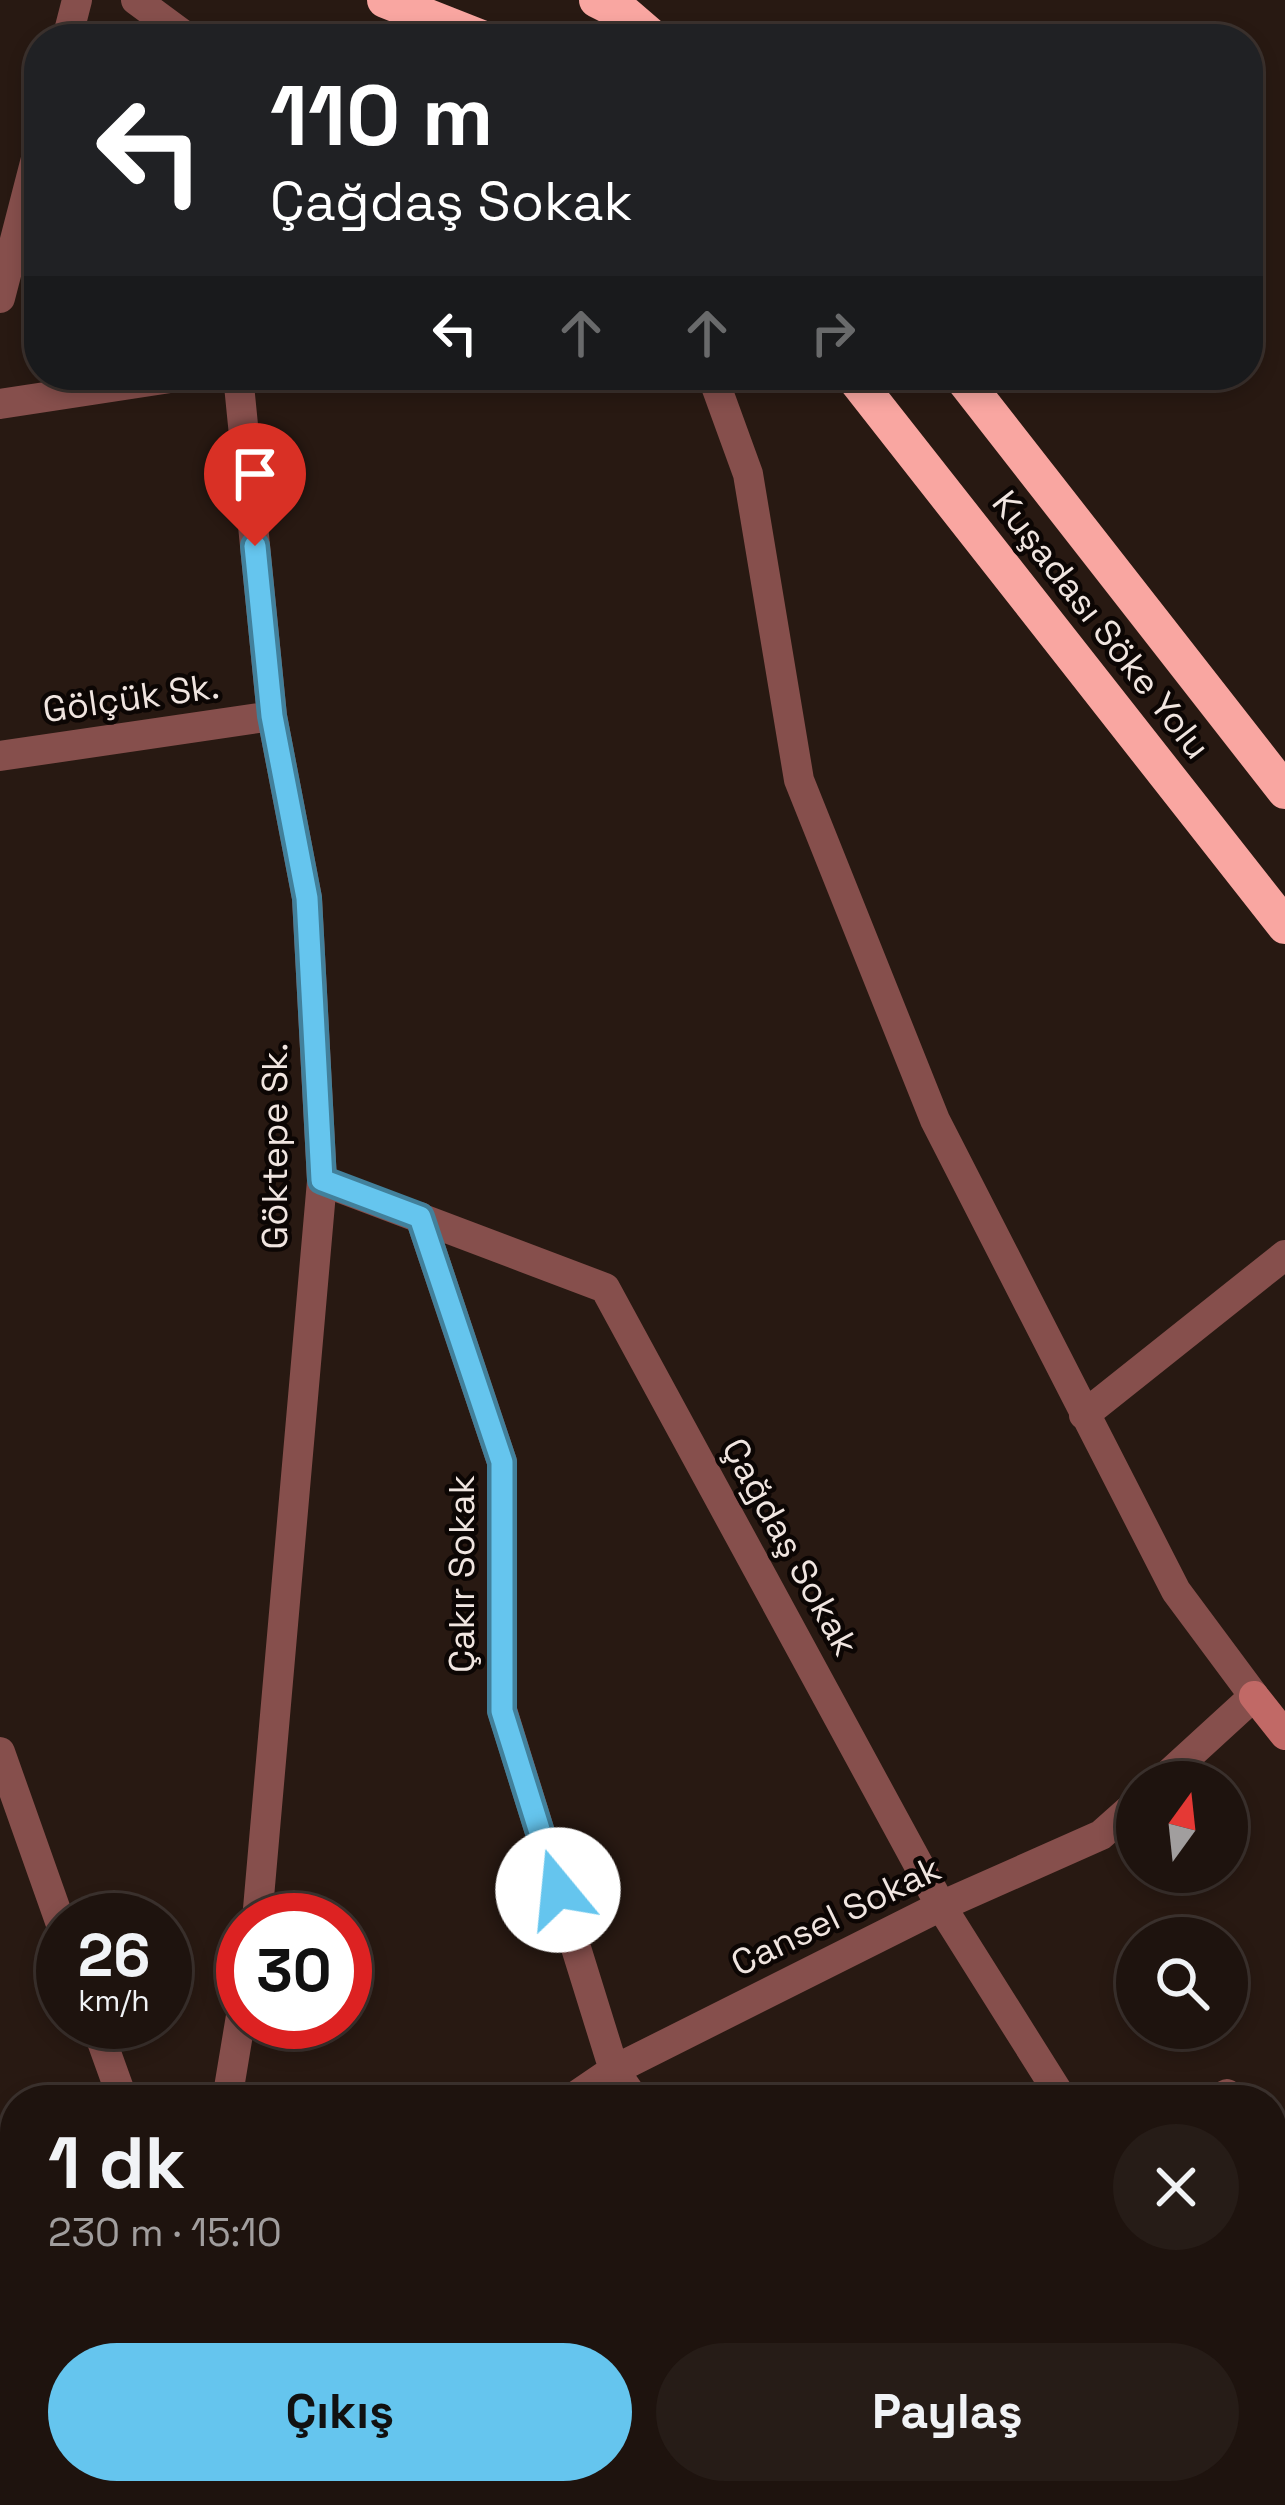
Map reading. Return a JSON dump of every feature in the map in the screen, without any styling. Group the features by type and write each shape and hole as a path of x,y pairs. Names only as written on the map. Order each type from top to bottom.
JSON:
{"highway":[{"path":"385,0 446,24"},
{"path":"597,0 637,24"},
{"name":"Kuşadası Söke Yolu","path":"864,390 1285,926"},
{"name":"Kuşadası Söke Yolu","path":"972,390 1285,791"}],"street":[{"path":"136,0 169,24"},
{"path":"0,298 24,206"},
{"path":"0,404 92,390"},
{"name":"Göktepe Sk.","path":"239,390 272,716 307,898 322,1180 259,1893"},
{"path":"717,390 748,474 799,780 935,1120 1176,1591 1285,1735"},
{"name":"Gölçük Sk.","path":"0,756 272,716"},
{"name":"Çağdaş Sokak","path":"322,1180 604,1288 941,1906 1054,2085"},
{"name":"Çakır Sokak","path":"420,1217 502,1462 502,1711 614,2070 624,2085"},
{"path":"1084,1415 1285,1255"},
{"path":"1183,1761 1255,1696"},
{"path":"0,1752 50,1893"},
{"name":"Cansel Sokak","path":"592,2085 941,1906 1101,1835 1116,1822"},
{"path":"105,2049 118,2085"},
{"path":"230,2085 236,2049"}],"route":[{"path":"255,546 272,716 307,898 322,1180 420,1217 502,1462 502,1711 558,1890"}]}
